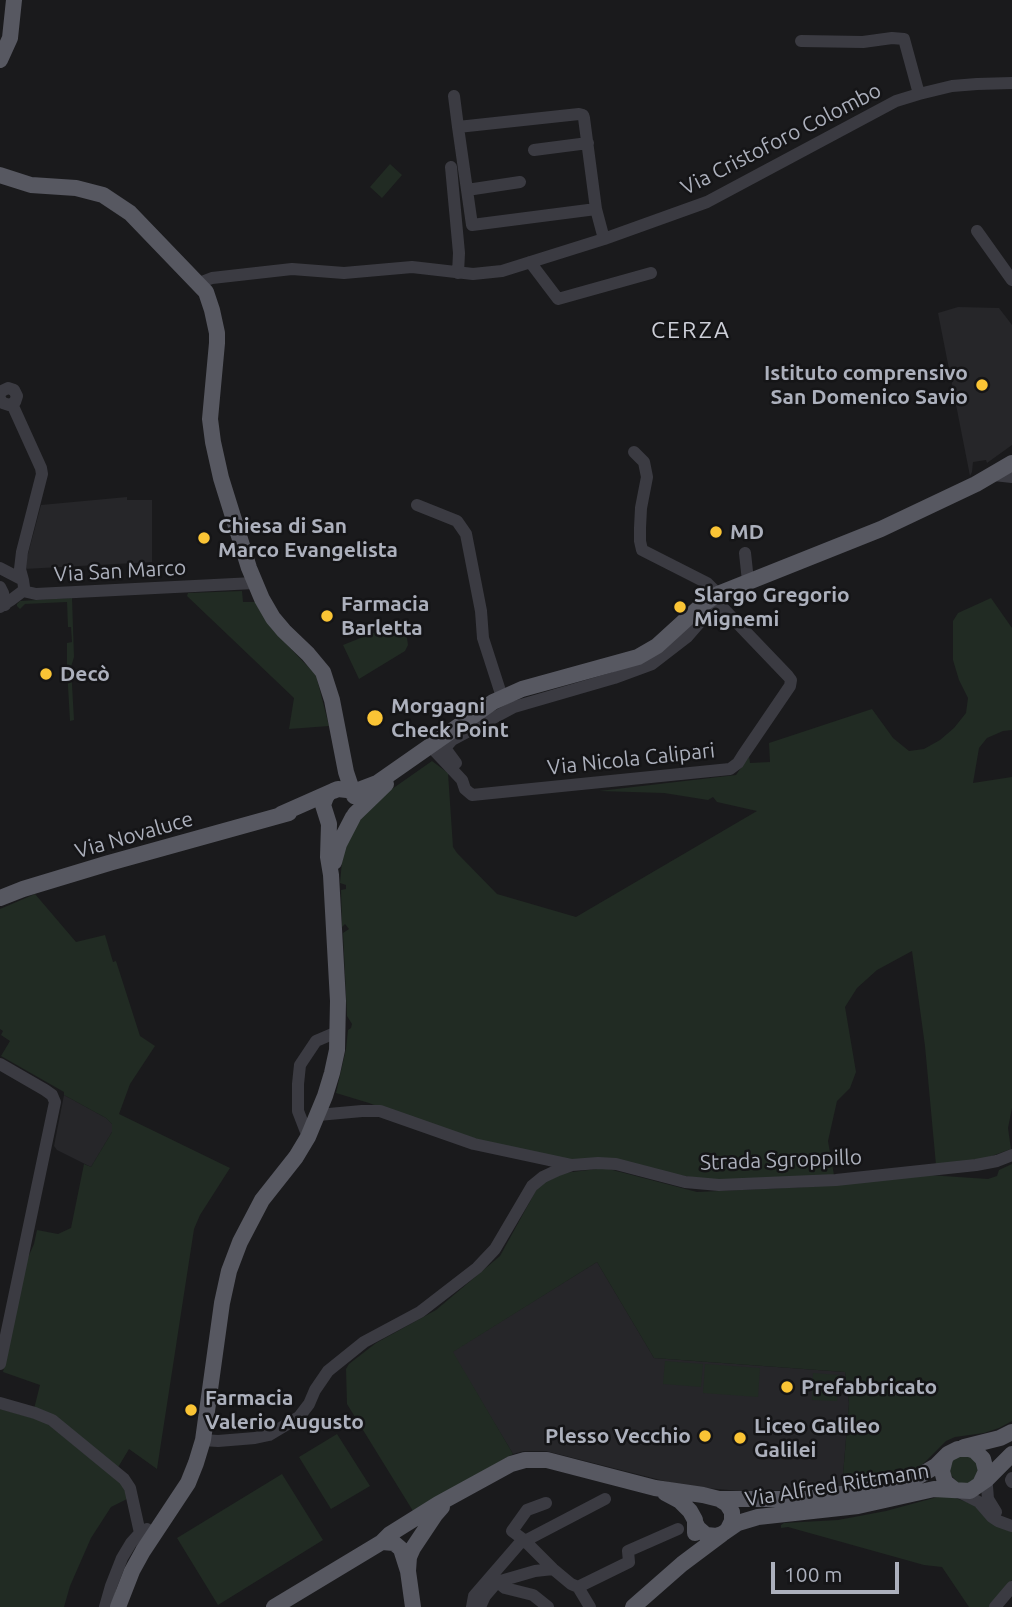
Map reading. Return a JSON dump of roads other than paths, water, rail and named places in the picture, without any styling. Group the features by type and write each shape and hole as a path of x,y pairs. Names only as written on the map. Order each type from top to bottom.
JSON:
{"main road":[{"path":"0,60 8,47 14,0"},
{"path":"0,175 30,185 76,188 103,195 130,213 206,292 217,343 210,419 221,478 254,583 273,618 323,672 332,700 346,772 343,792"},
{"path":"118,1607 145,1536 162,1522 188,1483 203,1440 222,1303 229,1271 240,1242 262,1199 308,1138 332,1073 337,1050 337,979 328,857 329,824 323,805 326,797 377,783 430,746 449,737 502,697 638,657 713,600 748,581 881,529 994,475 1012,463"},
{"path":"331,875 339,844 357,805 343,792 338,773 340,746"},
{"path":"281,814 315,810 333,821 345,822 404,766"},
{"path":"346,772 361,780 377,783"},
{"path":"281,814 343,792"},
{"name":"Via Novaluce","path":"0,898 281,814"},
{"path":"1012,1432 953,1451 942,1464 943,1476 949,1487 957,1491 970,1491 1012,1454"},
{"path":"953,1451 969,1449 979,1455 985,1465 984,1478"},
{"name":"Via Alfred Rittmann","path":"655,1488 717,1499 806,1499 863,1491 919,1476 953,1451"},
{"path":"274,1607 382,1542 390,1534 438,1504 511,1464 525,1460 547,1460 655,1488 680,1501 690,1511 695,1522 698,1528 706,1535 717,1536 725,1532 732,1521 732,1512 727,1504 717,1499 706,1500 696,1510 695,1522 696,1532 692,1547 682,1564"},
{"name":"Via Alfred Rittmann","path":"637,1606 682,1564 738,1523 758,1517 858,1506 934,1489 957,1491"},
{"path":"408,1572 409,1557 435,1515 463,1492"},
{"path":"382,1542 389,1541 398,1545 403,1554 413,1607"}],"street":[{"path":"801,41 863,42 892,38 904,40 919,94"},
{"name":"Via Cristoforo Colombo","path":"199,283 212,278 292,269 360,273 412,267 458,273 502,271 604,239 707,202 896,101 952,86 1012,83"},
{"path":"454,96 472,225 596,209"},
{"path":"458,127 583,115 596,209 604,239"},
{"path":"534,150 587,143"},
{"path":"451,167 459,253 458,273"},
{"path":"467,190 520,182"},
{"path":"977,231 1012,280"},
{"path":"530,262 558,299 651,274"},
{"path":"4,399 41,467 42,474 22,552 20,569 25,588"},
{"path":"462,780 457,765 445,748 449,737 514,708 652,664 687,637 713,600 707,583 642,550 641,508 647,477 644,462 634,452"},
{"path":"994,475 1012,477"},
{"path":"417,505 457,521 466,534 481,611 483,638 502,697"},
{"path":"0,568 14,564 22,552"},
{"path":"745,553 748,581"},
{"path":"0,568 25,588"},
{"name":"Via San Marco","path":"25,588 36,594 254,583"},
{"path":"0,587 3,606"},
{"path":"3,606 25,588"},
{"name":"Via Nicola Calipari","path":"430,746 462,780 465,789 472,795 718,771 734,766 790,686 791,680 713,600"},
{"path":"404,766 407,771 430,756 450,767"},
{"path":"308,1138 298,1111 300,1065 316,1041 337,1032"},
{"path":"0,1064 45,1090 52,1095 55,1102 0,1364"},
{"path":"318,1115 380,1111 467,1142 572,1166"},
{"name":"Strada Sgroppillo","path":"203,1440 269,1435 299,1417 328,1371 364,1342 419,1312 477,1268 495,1249 532,1186 543,1177 572,1166 616,1164 685,1182 719,1185 836,1180 976,1165 1012,1155"},
{"path":"0,1403 52,1420 124,1479 130,1488 145,1536 131,1543 122,1558 105,1607"},
{"path":"984,1478 992,1507 1009,1524"},
{"path":"957,1491 979,1502 992,1517 1009,1524"},
{"path":"480,1607 494,1579 519,1544 605,1499"},
{"path":"546,1503 527,1510 512,1531 553,1569 578,1587 591,1607"},
{"path":"578,1587 629,1562 628,1551 678,1530"},
{"path":"472,1607 474,1596 494,1579 553,1569"},
{"path":"494,1579 505,1588 533,1595 548,1607"},
{"path":"995,1607 1012,1587"},
{"path":"580,1607 591,1607"}],"place":[{"name":"Istituto comprensivo San Domenico Savio","path":"982,385"},
{"name":"MD","path":"716,532"},
{"name":"Chiesa di San Marco Evangelista","path":"204,538"},
{"name":"Slargo Gregorio Mignemi","path":"680,607"},
{"name":"Farmacia Barletta","path":"327,616"},
{"name":"Decò","path":"46,674"},
{"name":"Morgagni Check Point","path":"375,718"},
{"name":"Prefabbricato","path":"787,1387"},
{"name":"Farmacia Valerio Augusto","path":"191,1410"},
{"name":"Plesso Vecchio","path":"705,1436"},
{"name":"Liceo Galileo Galilei","path":"740,1438"}],"district":[{"name":"CERZA","path":"691,330"}]}
